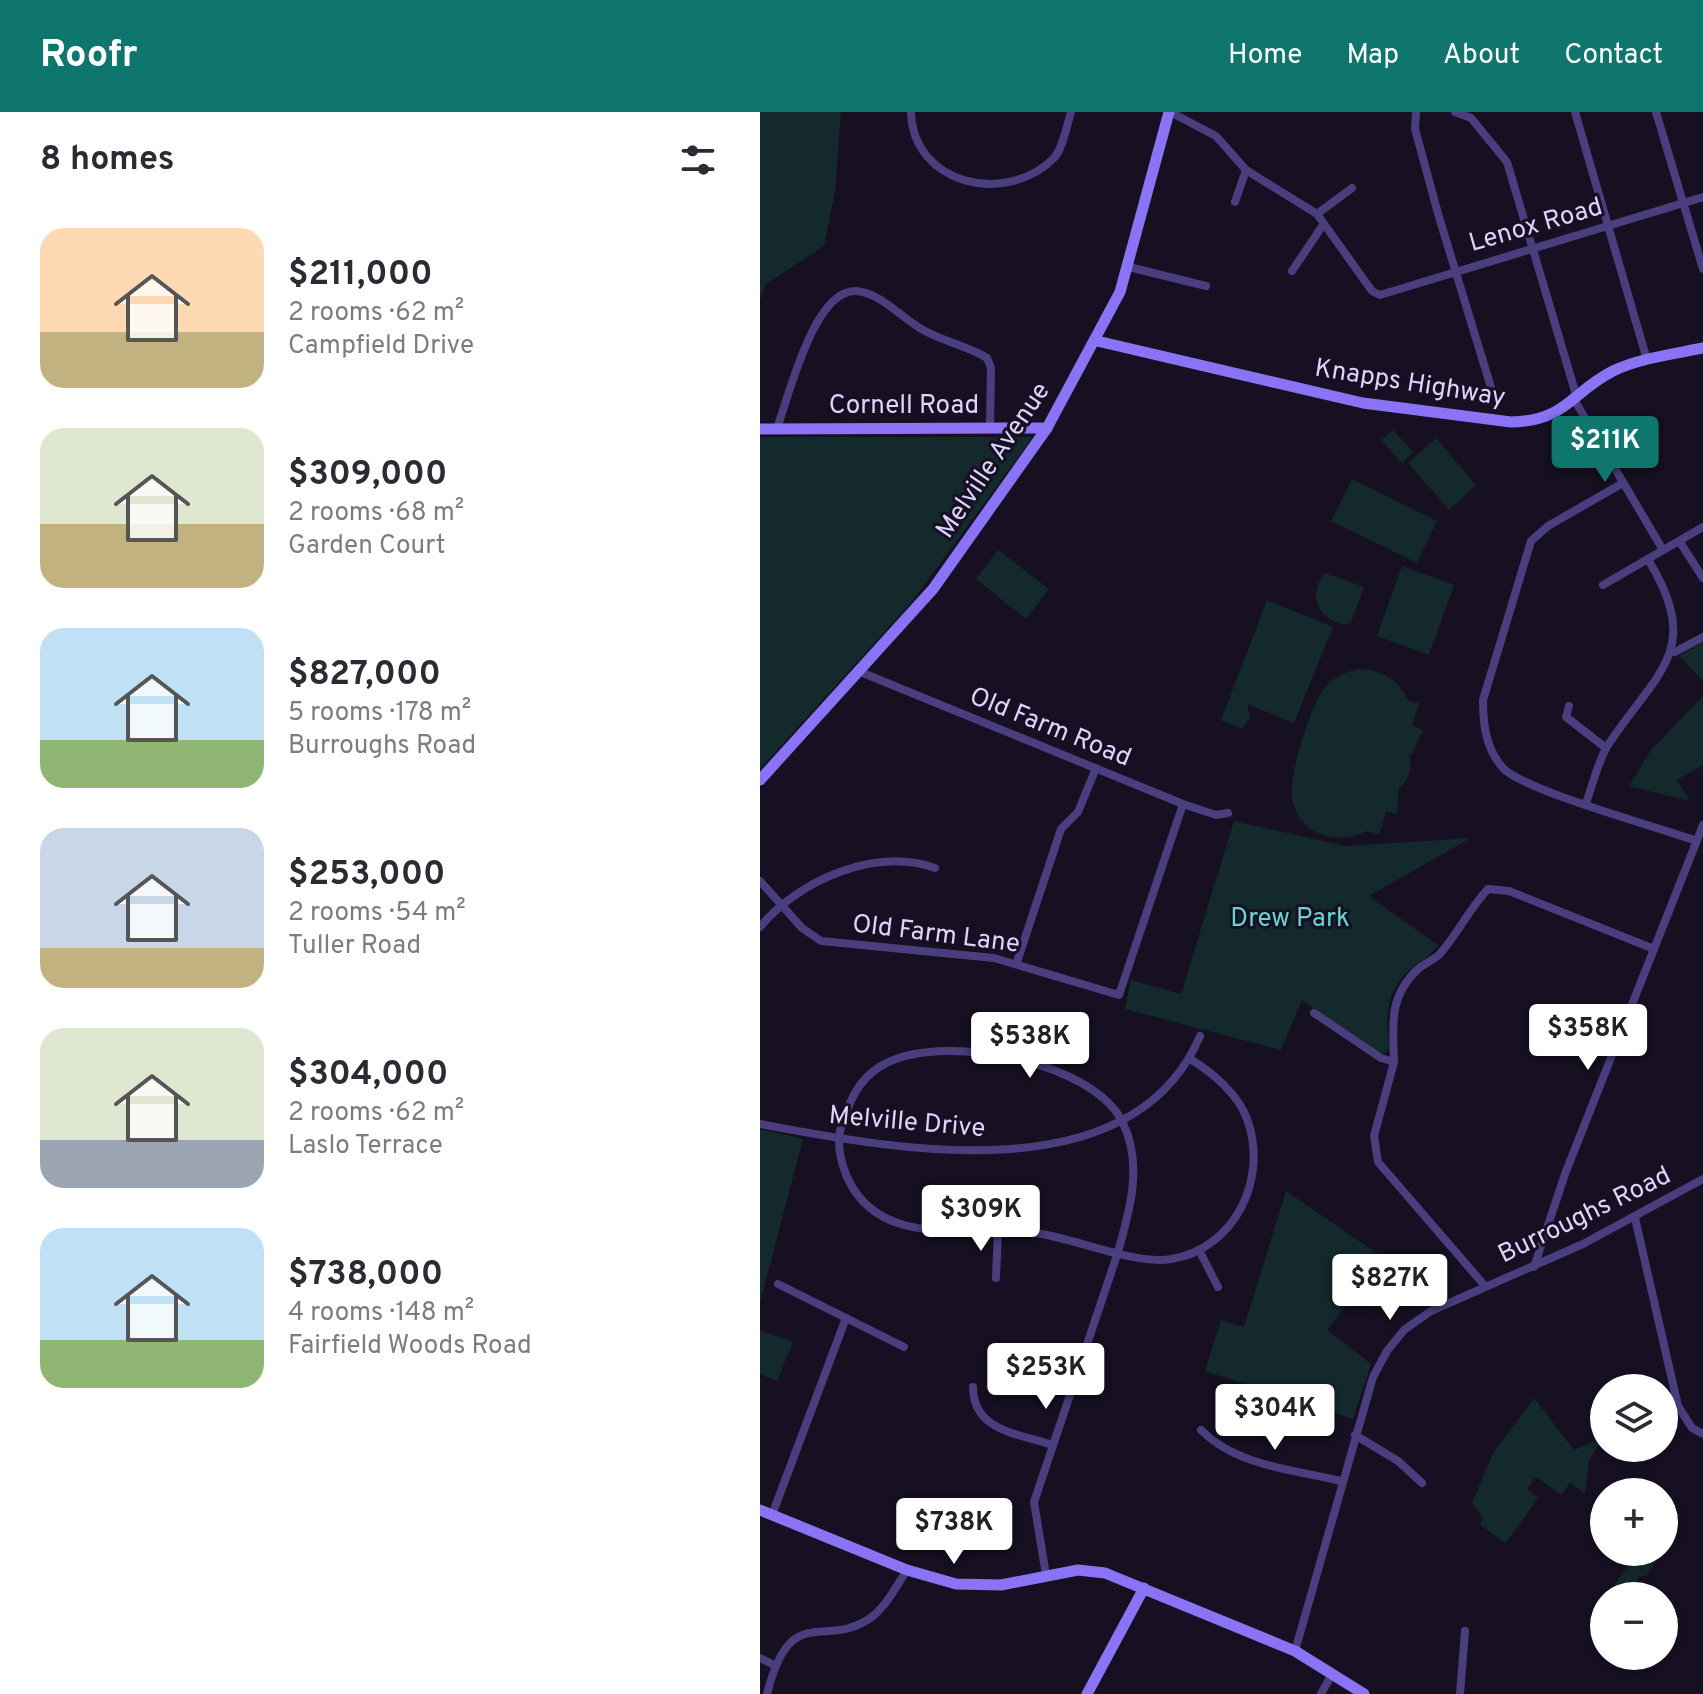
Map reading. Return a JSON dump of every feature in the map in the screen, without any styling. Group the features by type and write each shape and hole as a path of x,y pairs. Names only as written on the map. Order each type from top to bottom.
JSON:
{"street":[{"path":"911,112 915,139 928,160 954,178 977,185 1002,184 1040,168 1056,156 1071,112"},
{"path":"1170,112 1216,136 1246,170 1317,214 1323,225 1292,271"},
{"name":"Melville Avenue","path":"760,780 933,589 1047,428 1097,341 1129,267 1170,112"},
{"path":"1416,112 1415,129 1493,394"},
{"path":"1455,112 1471,118 1507,162 1576,400 1663,550"},
{"path":"1575,112 1647,360"},
{"path":"1656,112 1703,269"},
{"path":"1235,202 1246,170"},
{"path":"1317,214 1352,188"},
{"name":"Lenox Road","path":"1323,225 1372,291 1380,295 1703,197"},
{"path":"1129,267 1206,286"},
{"path":"777,428 819,315 840,295 855,291 874,296 922,330 987,358 991,368 990,427"},
{"name":"Knapps Highway","path":"1097,341 1366,404 1511,422 1544,418 1576,400 1602,377 1647,360 1703,348"},
{"name":"Cornell Road","path":"760,429 1047,428"},
{"path":"1623,483 1548,526 1531,541 1483,700 1488,741 1505,770 1518,779 1694,840"},
{"path":"1603,585 1703,527"},
{"path":"1680,542 1703,578"},
{"path":"1649,561 1675,609 1675,652"},
{"path":"1586,803 1606,748 1675,652 1703,637"},
{"name":"Old Farm Road","path":"858,671 1183,804 1216,815 1228,813"},
{"path":"1569,706 1566,717 1606,748"},
{"path":"1017,962 1061,829 1078,812 1096,768"},
{"name":"Old Farm Lane","path":"760,881 802,928 821,941 1017,962 1119,995 1183,804"},
{"path":"1534,1267 1565,1174 1680,886 1694,840 1703,825"},
{"path":"760,927 780,903 878,860 918,862 935,868"},
{"path":"1485,1286 1378,1162 1374,1136 1394,1062 1391,1017 1397,996 1420,967 1438,955 1488,889 1509,891 1654,949"},
{"path":"1314,1013 1381,1058 1394,1062"},
{"name":"Melville Drive","path":"760,1124 839,1140 915,1149 987,1152 1049,1145 1122,1121 1161,1093 1190,1059 1200,1036"},
{"path":"1046,1575 1033,1513 1052,1445 1118,1252 1135,1180 1122,1121 1103,1097 1068,1074 975,1052 920,1054 896,1059 871,1073 853,1093 839,1140 842,1165 853,1190 883,1220 905,1228 998,1230 1055,1236 1118,1252 1146,1259 1171,1259 1199,1250 1231,1225 1244,1204 1252,1173 1253,1140 1247,1117 1227,1088 1190,1059"},
{"name":"Burroughs Road","path":"1295,1651 1373,1377 1404,1330 1431,1311 1534,1267 1635,1218 1703,1179"},
{"path":"1635,1218 1671,1374"},
{"path":"996,1278 998,1230"},
{"path":"1199,1250 1218,1287"},
{"path":"778,1284 904,1347"},
{"path":"846,1318 766,1513 907,1570 956,1584 1001,1585 1078,1570 1105,1573 1295,1651 1364,1694"},
{"path":"973,1387 974,1409 987,1423 1052,1445"},
{"path":"1678,1406 1692,1428 1703,1434"},
{"path":"1201,1430 1215,1444 1276,1469 1341,1481"},
{"path":"1355,1435 1398,1461 1422,1483"},
{"path":"767,1694 774,1665 794,1639 810,1630 850,1626 872,1616 907,1570"},
{"path":"1087,1694 1144,1588"},
{"path":"1460,1694 1465,1631"},
{"path":"760,1658 774,1665"},
{"path":"1321,1694 1332,1674"}],"green space":[{"path":"760,112 841,112 835,192 824,246 766,284 760,299"},
{"path":"1393,430 1413,452 1402,463 1381,440"},
{"path":"760,437 1033,437 911,603 760,769"},
{"path":"1436,438 1476,485 1449,510 1408,463"},
{"path":"1352,479 1437,521 1417,563 1331,521"},
{"path":"998,550 1049,589 1026,619 976,579"},
{"path":"1402,566 1454,585 1429,655 1377,636"},
{"path":"1325,573 1364,587 1350,625 1331,620 1319,608 1316,591"},
{"path":"1267,600 1333,627 1294,723 1247,704 1250,717 1242,729 1221,720"},
{"path":"1703,642 1703,681 1679,656"},
{"path":"1358,669 1375,671 1388,677 1400,687 1409,701 1419,703 1412,726 1423,730 1412,754 1409,754 1410,768 1408,777 1399,788 1397,814 1386,811 1379,835 1367,831 1343,838 1331,837 1310,828 1295,810 1292,797 1294,773 1308,722 1320,694 1337,677"},
{"path":"1703,696 1703,765 1677,780 1690,801 1629,786 1651,750"},
{"name":"Drew Park","path":"1234,821 1346,846 1471,838 1369,896 1438,945 1405,974 1393,993 1387,1025 1390,1048 1386,1053 1375,1052 1302,1000 1281,1050 1125,1009 1131,980 1181,994"},
{"path":"760,1129 803,1139 760,1303"},
{"path":"1286,1191 1384,1258 1327,1330 1371,1364 1353,1419 1205,1371 1221,1320 1244,1327"},
{"path":"760,1330 793,1342 777,1381 760,1374"},
{"path":"1534,1398 1574,1450 1590,1443 1585,1494 1570,1483 1562,1495 1536,1477 1527,1489 1538,1498 1506,1543 1480,1525 1483,1518 1472,1503 1493,1453"},
{"path":"1628,1566 1653,1566 1636,1582 1616,1582"}]}
